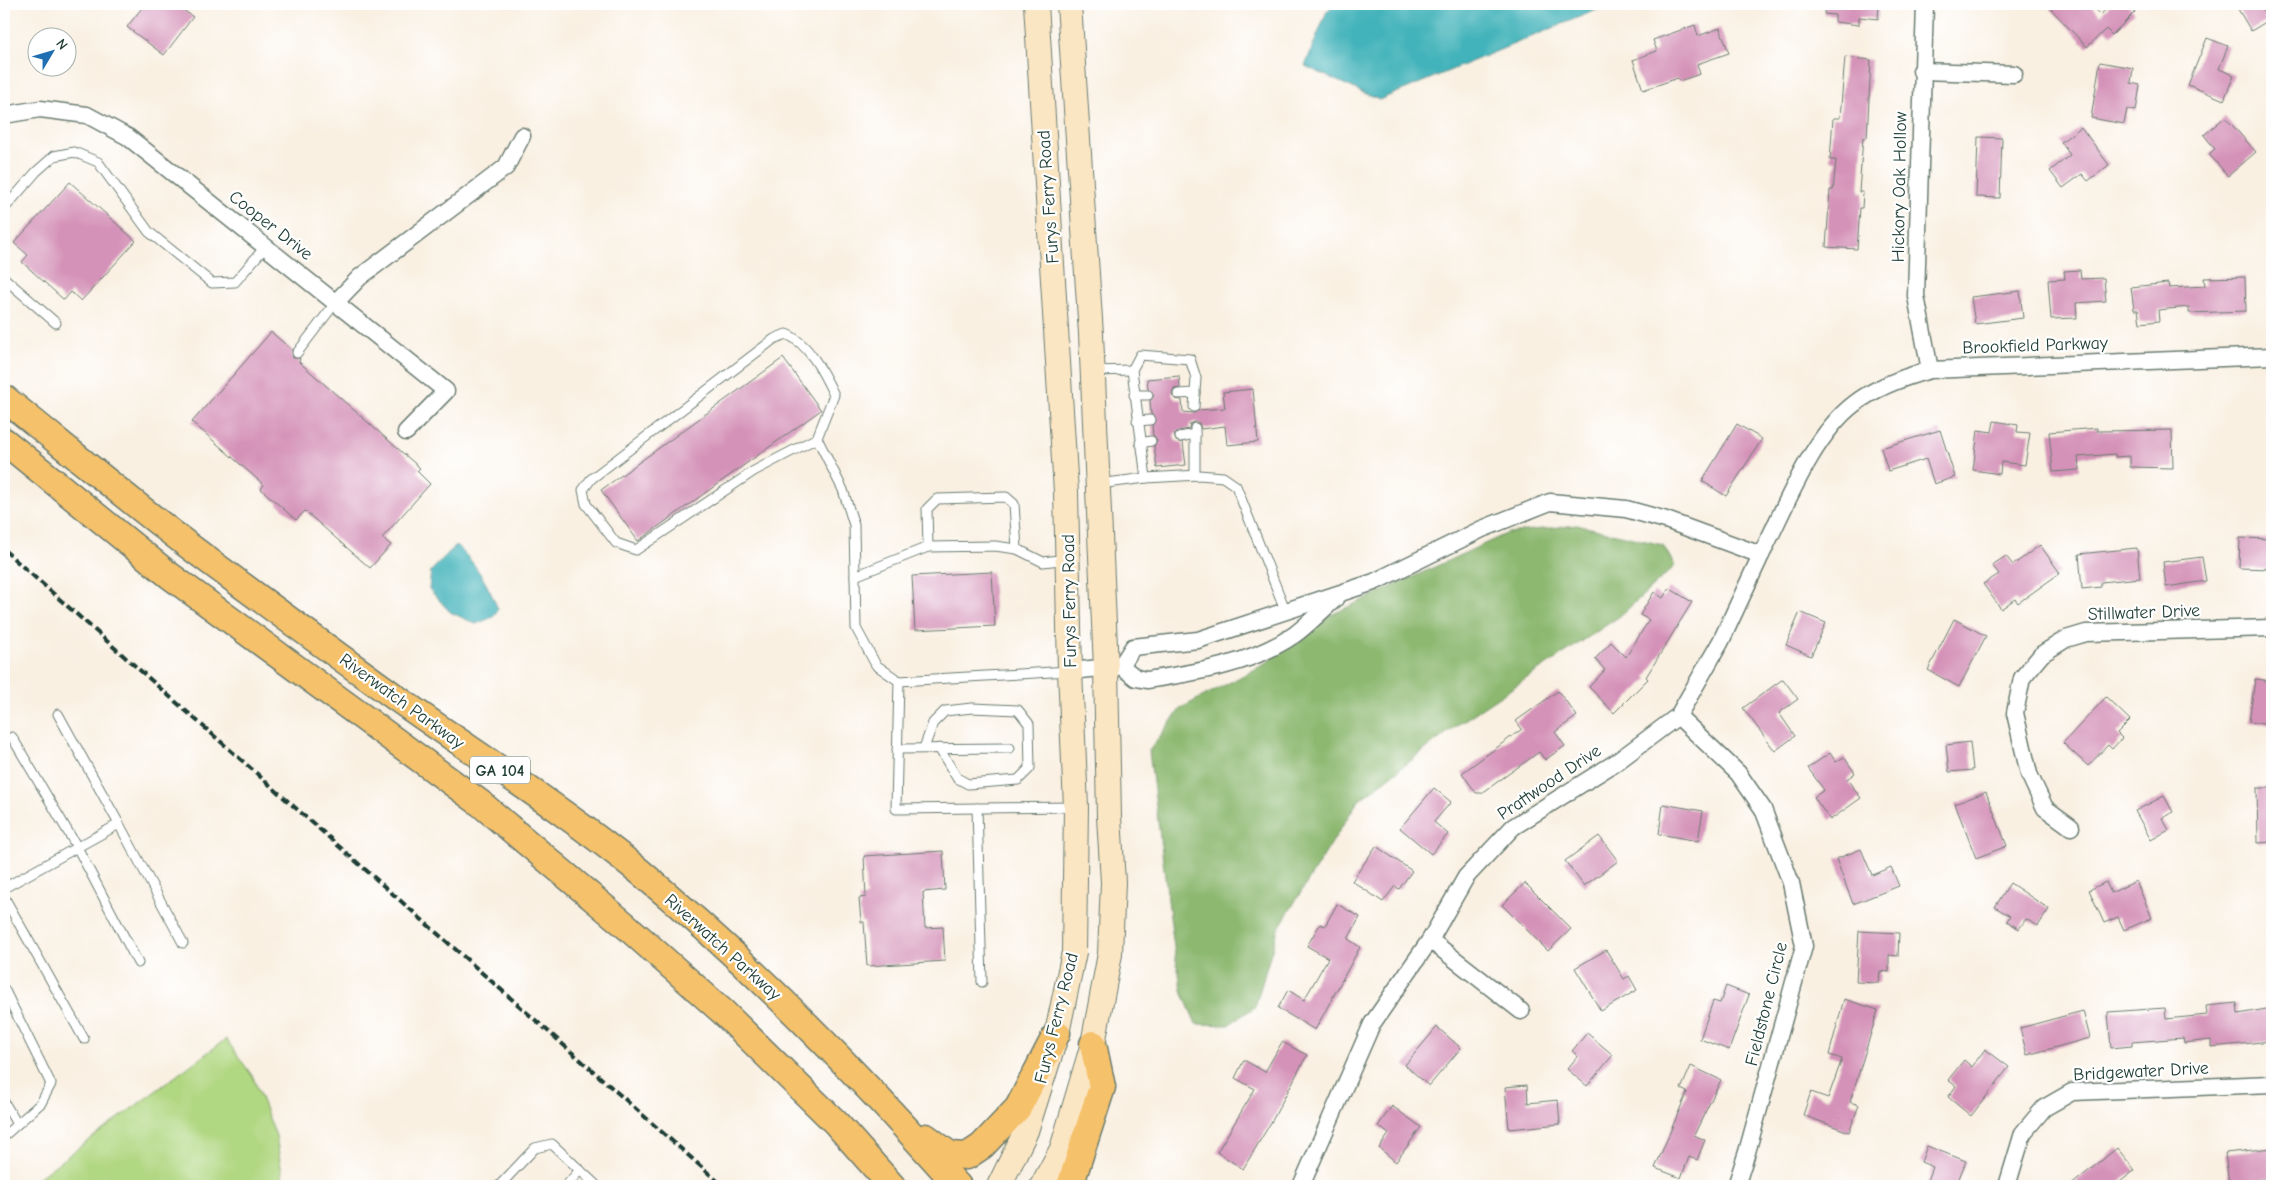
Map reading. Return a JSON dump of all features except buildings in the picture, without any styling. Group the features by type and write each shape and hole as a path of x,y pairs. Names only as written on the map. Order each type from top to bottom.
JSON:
{"main road":[{"name":"Furys Ferry Road","path":"999,1186 1026,1131 1057,1033 1074,952 1076,807 1070,671 1066,492 1036,4"},
{"name":"Furys Ferry Road","path":"1042,1186 1062,1149 1093,1044 1110,954 1113,891 1114,667 1097,485 1092,371 1069,4"},
{"name":"Riverwatch Parkway","path":"4,398 188,545 394,696 583,828 636,869 715,936 762,981 899,1119 958,1186"},
{"name":"Riverwatch Parkway","path":"4,442 169,575 480,803 625,925 723,1012 836,1123 892,1186"},
{"path":"899,1119 950,1155 967,1156 982,1146 1018,1108 1057,1033"},
{"path":"1070,1186 1102,1087 1093,1044"}],"street":[{"name":"Hickory Oak Hollow","path":"1925,4 1921,72 1916,296 1930,370"},
{"path":"1921,72 2014,74"},
{"name":"Cooper Drive","path":"4,116 40,109 87,115 128,137 446,391 406,432"},
{"path":"336,302 360,277 506,167 522,136"},
{"name":"Brookfield Parkway","path":"1822,438 1854,404 1900,378 1930,370 2272,356"},
{"name":"Prattwood Drive","path":"1300,1186 1372,1024 1430,940 1466,877 1513,827 1618,761 1678,716 1722,641 1761,555 1822,438"},
{"path":"1114,667 1133,647 1198,640 1374,582 1482,529 1550,502 1626,509 1666,520 1761,555"},
{"path":"1070,671 1114,667 1136,678 1147,680 1213,670 1256,655 1294,635 1342,593"},
{"name":"Stillwater Drive","path":"2071,827 2045,808 2029,774 2016,713 2022,678 2042,654 2066,639 2086,633 2272,628"},
{"name":"Fieldstone Circle","path":"1678,716 1738,773 1763,809 1791,883 1804,946 1748,1152 1736,1186"},
{"path":"1430,940 1521,1011"},
{"name":"Bridgewater Drive","path":"2007,1186 2023,1133 2044,1108 2072,1092 2272,1084"}],"lane":[{"path":"4,209 36,172 54,156 74,152 98,162 149,232 212,283 235,282 266,246"},
{"path":"4,278 56,323"},
{"path":"297,353 336,302"},
{"path":"817,438 754,471 636,550 616,543 586,504 583,490 591,479 774,339 786,334 795,338 825,375 834,395 817,438 843,490 854,525 856,628 876,664 900,681 1070,671"},
{"path":"1146,478 1132,370 1140,356 1190,359 1196,378 1194,407"},
{"path":"1092,371 1132,370"},
{"path":"1178,394 1195,393"},
{"path":"1134,395 1148,395"},
{"path":"1138,421 1150,420"},
{"path":"1180,437 1195,431 1195,475"},
{"path":"1140,443 1151,441"},
{"path":"1097,485 1146,478 1195,475 1223,476 1236,486 1286,612"},
{"path":"928,547 927,509 937,499 1006,497 1014,504 1017,549"},
{"path":"855,576 928,547 995,546 1017,549 1043,562 1068,559"},
{"path":"900,681 896,809 1076,807"},
{"path":"924,748 933,723 945,711 972,708 1018,710 1028,724 1030,768 1018,780 968,784 958,778 939,748"},
{"path":"58,714 120,824 183,943"},
{"path":"12,738 77,847 138,963"},
{"path":"897,749 1010,748"},
{"path":"977,808 982,982"},
{"path":"4,888 120,824"},
{"path":"4,897 84,1039"},
{"path":"4,989 51,1084 41,1103 4,1136"},
{"path":"4,1102 17,1124"},
{"path":"499,1186 535,1148 552,1144 597,1186"},
{"path":"566,1186 580,1170"}],"green space":[{"path":"1577,525 1663,545 1675,566 1620,616 1460,723 1358,801 1278,929 1255,1007 1228,1025 1196,1024 1183,994 1175,955 1149,751 1181,708 1263,665 1324,618 1508,533"},
{"path":"226,1039 253,1077 276,1136 284,1186 27,1186"}],"water":[{"path":"1335,4 1605,4 1601,8 1379,100 1305,66 1327,11"},
{"path":"456,545 470,559 481,575 498,609 493,617 476,624 450,612 429,589 431,571"}],"railway":[{"path":"4,550 723,1186"}]}
